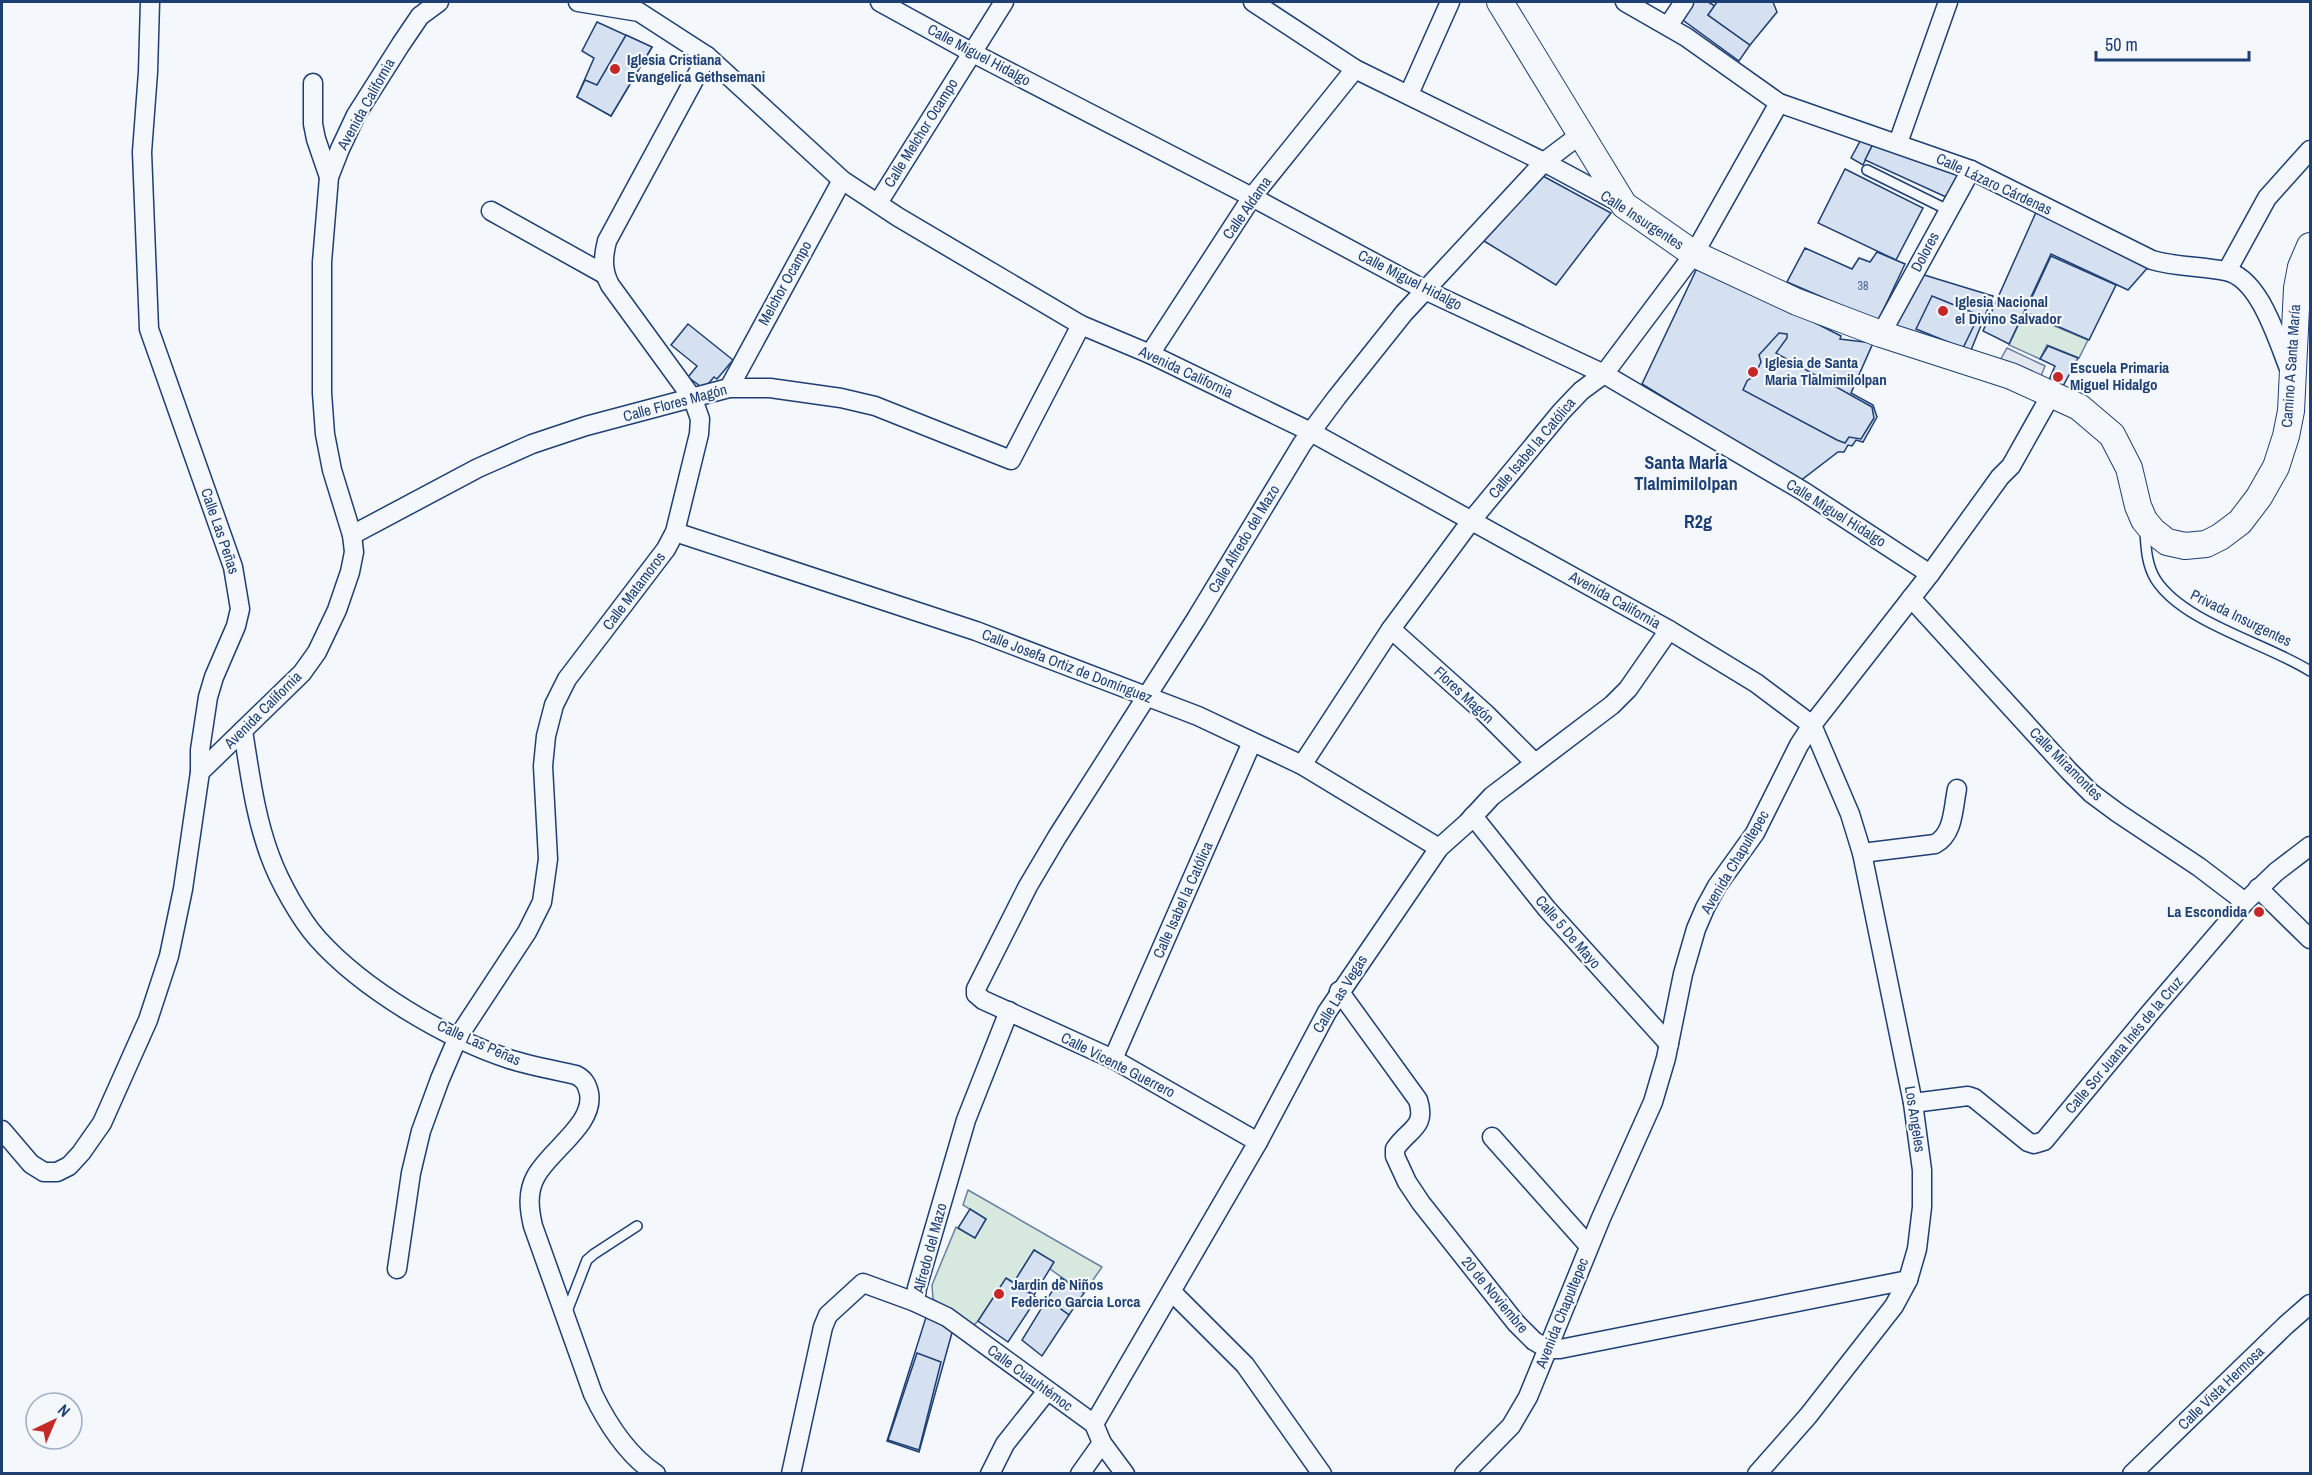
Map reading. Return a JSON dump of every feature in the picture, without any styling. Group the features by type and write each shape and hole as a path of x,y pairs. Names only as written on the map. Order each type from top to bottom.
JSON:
{"main road":[{"path":"1500,2 1623,205"},
{"name":"Calle Insurgentes","path":"1623,205 1694,254 1797,302 1881,334 1966,360 2052,393"},
{"name":"Camino A Santa María","path":"2052,393 2079,407 2112,435 2129,468 2138,506 2152,531 2167,542 2185,546 2206,544 2220,537 2240,522 2259,497 2276,467 2286,436 2291,411 2296,288 2301,267 2310,246"}],"street":[{"name":"Calle Las Peñas","path":"150,2 142,152 149,329 233,567 240,609 236,626 213,677 208,697 200,772"},
{"name":"Avenida California","path":"200,772 291,685 317,652 337,610 350,572 354,552 352,535 332,470 325,434 322,393 322,262 329,177 356,115 401,44 420,16 440,2"},
{"name":"Avenida California","path":"578,2 641,7 707,56 842,180 878,203 1081,325 1150,354 1311,432 1669,630 1756,683 1812,725"},
{"name":"Calle Miguel Hidalgo","path":"880,2 1427,291 1604,374 1803,491 1930,574"},
{"name":"Calle Melchor Ocampo","path":"878,203 1004,2"},
{"name":"Calle Insurgentes","path":"1253,2 1355,69 1544,162 1623,205"},
{"path":"1409,94 1450,2"},
{"name":"Calle Lázaro Cárdenas","path":"1625,2 1668,26 1779,102 1971,170 2152,260 2172,266 2227,271"},
{"path":"1668,26 1684,2"},
{"path":"1898,143 1948,2"},
{"path":"604,274 603,258 607,241 707,56"},
{"name":"Calle Aldama","path":"1150,354 1252,197 1355,69"},
{"path":"313,83 313,124 329,177"},
{"name":"Calle Isabel la Católica","path":"1302,765 1391,629 1471,520 1561,412 1581,391 1604,374 1694,254 1779,102"},
{"name":"Calle Alfredo del Mazo","path":"976,994 977,986 1028,886 1145,697 1196,620 1311,432 1404,314 1544,162 1581,134"},
{"path":"2292,376 2260,299 2246,282 2227,271 2267,198 2310,150"},
{"name":"Dolores","path":"1881,334 1971,170"},
{"name":"Melchor Ocampo","path":"729,388 842,180"},
{"path":"491,211 604,274"},
{"name":"Calle Matamoros","path":"397,1269 411,1173 440,1079 458,1037 526,932 542,902 548,859 543,766 546,736 554,705 567,679 666,549 675,532 699,434 700,419 693,399 604,274"},
{"name":"Calle Flores Magón","path":"352,535 478,468 532,444 586,426 729,388 770,388 841,398 875,406 1011,460 1081,325"},
{"name":"Avenida Chapultepec","path":"1464,1473 1511,1426 1528,1397 1589,1246 1653,1102 1669,1044 1683,974 1705,908 1716,886 1755,833 1799,745 1812,725 1930,574 2000,477 2012,466 2052,393"},
{"name":"Calle Josefa Ortiz de Domínguez","path":"675,532 966,627 1198,716 1302,765 1439,848"},
{"name":"Calle Miramontes","path":"1911,598 2091,793 2199,867 2245,902"},
{"name":"Flores Magón","path":"1391,629 1486,714 1535,763"},
{"name":"Calle Las Vegas","path":"1094,1424 1258,1142 1339,991 1439,848 1492,796 1612,705 1628,689 1669,630"},
{"name":"Los Angeles","path":"1757,1473 1808,1416 1894,1306 1908,1280 1917,1249 1922,1207 1922,1170 1913,1102 1862,853 1850,814 1812,725"},
{"name":"Calle Las Peñas","path":"243,731 255,807 270,857 283,885 316,938 343,964 392,1001 458,1037 507,1058 576,1075 582,1078 587,1085 590,1108 582,1122 535,1177 530,1193 529,1208 533,1226 592,1394 602,1413 626,1447 639,1461 656,1473"},
{"name":"Calle Isabel la Católica","path":"1113,1059 1252,742"},
{"path":"2,1130 31,1164 44,1172 57,1172 69,1166 81,1153 102,1123 148,1020 169,956 183,889 200,772"},
{"path":"1862,853 1935,844 1941,841 1948,831 1957,789"},
{"name":"Calle 5 De Mayo","path":"1473,816 1547,909 1669,1044"},
{"name":"Calle Sor Juana Inés de la Cruz","path":"1913,1102 1968,1096 1974,1098 2028,1142 2039,1144 2052,1132 2245,902 2258,888 2310,846"},
{"path":"2258,888 2310,939"},
{"name":"20 de Noviembre","path":"1339,991 1418,1100 1421,1111 1420,1119 1395,1149 1395,1155 1407,1182 1452,1244 1516,1323 1534,1341 1548,1350"},
{"name":"Calle Vicente Guerrero","path":"976,994 983,1000 1113,1059 1258,1142"},
{"name":"Alfredo del Mazo","path":"791,1473 823,1327 828,1315 863,1283 915,1302 917,1288 966,1120 1008,1011"},
{"path":"1492,1137 1589,1246"},
{"path":"1548,1350 1908,1280"},
{"path":"1172,1292 1245,1365 1322,1473"},
{"name":"Calle Cuauhtémoc","path":"915,1302 948,1317 1094,1424"},
{"name":"Calle Vista Hermosa","path":"2132,1473 2286,1324 2310,1304"},
{"path":"990,1473 1005,1444 1047,1390"},
{"path":"1094,1424 1102,1443 1125,1473"},
{"path":"1080,1473 1102,1443"}],"lane":[{"path":"1868,170 1948,210"},
{"name":"Privada Insurgentes","path":"2144,520 2147,559 2155,579 2170,598 2189,612 2281,654 2310,671"},
{"path":"565,1316 587,1260 637,1226"}],"shaded area":[{"path":"2024,313 2088,340 2079,358 2047,345 2040,359 2009,345"},
{"path":"2007,348 2045,366 2041,376 1998,364"},
{"path":"968,1190 1102,1267 1084,1293 1050,1269 1053,1262 1034,1250 1014,1282 1006,1279 973,1326 933,1299 932,1285 956,1227 975,1238 986,1219 963,1205"}],"building":[{"path":"1692,2 1708,2 1715,6 1708,15 1750,45 1739,61 1680,18"},
{"path":"1717,2 1773,2 1777,12 1750,45 1708,15"},
{"name":"Iglesia Cristiana Evangelica Gethsemani","path":"597,22 652,47 611,116 577,97 594,58 582,51"},
{"name":"Iglesia Cristiana Evangelica Gethsemani","path":"626,35 652,47 611,116 577,97 585,80 597,85"},
{"path":"1864,134 1876,138 1863,165 1851,158"},
{"path":"1876,138 1963,169 1946,197 1865,160"},
{"path":"1845,169 1923,208 1896,260 1818,223"},
{"path":"1543,176 1611,213 1556,285 1484,241"},
{"path":"2037,210 2150,265 2128,290 2051,254 2009,344 1983,331"},
{"path":"1805,248 1852,269 1859,258 1870,262 1877,252 1905,264 1878,321 1787,282"},
{"path":"2051,256 2116,285 2089,340 2025,312"},
{"name":"Iglesia de Santa Maria Tlalmimilolpan","path":"1699,264 1841,336 1840,339 1873,343 1851,393 1873,405 1877,417 1863,442 1856,440 1852,446 1848,445 1844,452 1838,452 1800,481 1642,384"},
{"name":"Iglesia Nacional el Divino Salvador","path":"1921,274 1993,296 1969,355 1889,325"},
{"name":"Iglesia Nacional el Divino Salvador","path":"1932,296 1979,315 1963,348 1916,329"},
{"path":"688,324 733,360 717,379 714,377 704,389 688,377 697,366 671,345"},
{"path":"1779,333 1787,334 1787,338 1776,353 1872,407 1874,418 1861,439 1849,437 1845,443 1837,440 1743,390 1747,381 1755,375 1761,362 1759,355"},
{"path":"2048,346 2078,358 2062,388 2048,382 2055,366 2040,359"},
{"path":"970,1209 986,1219 975,1238 958,1228"},
{"path":"1034,1250 1054,1262 1034,1295 1014,1282"},
{"path":"1006,1278 1037,1298 1008,1342 978,1321"},
{"path":"1061,1278 1084,1293 1069,1315 1047,1299"},
{"path":"1047,1299 1069,1315 1042,1356 1022,1340"},
{"path":"927,1314 953,1329 919,1452 887,1441"},
{"path":"917,1353 941,1362 919,1450 888,1440"}],"place":[{"name":"Iglesia Cristiana Evangelica Gethsemani","path":"615,69"},
{"name":"Iglesia Nacional el Divino Salvador","path":"1943,311"},
{"name":"Iglesia de Santa Maria Tlalmimilolpan","path":"1753,372"},
{"name":"Escuela Primaria Miguel Hidalgo","path":"2058,377"},
{"name":"La Escondida","path":"2259,912"},
{"name":"Jardin de Niños Federico Garcia Lorca","path":"999,1294"}],"district":[{"name":"Santa MarÍa Tlalmimilolpan","path":"1686,473"},
{"name":"R2g","path":"1698,522"}]}
